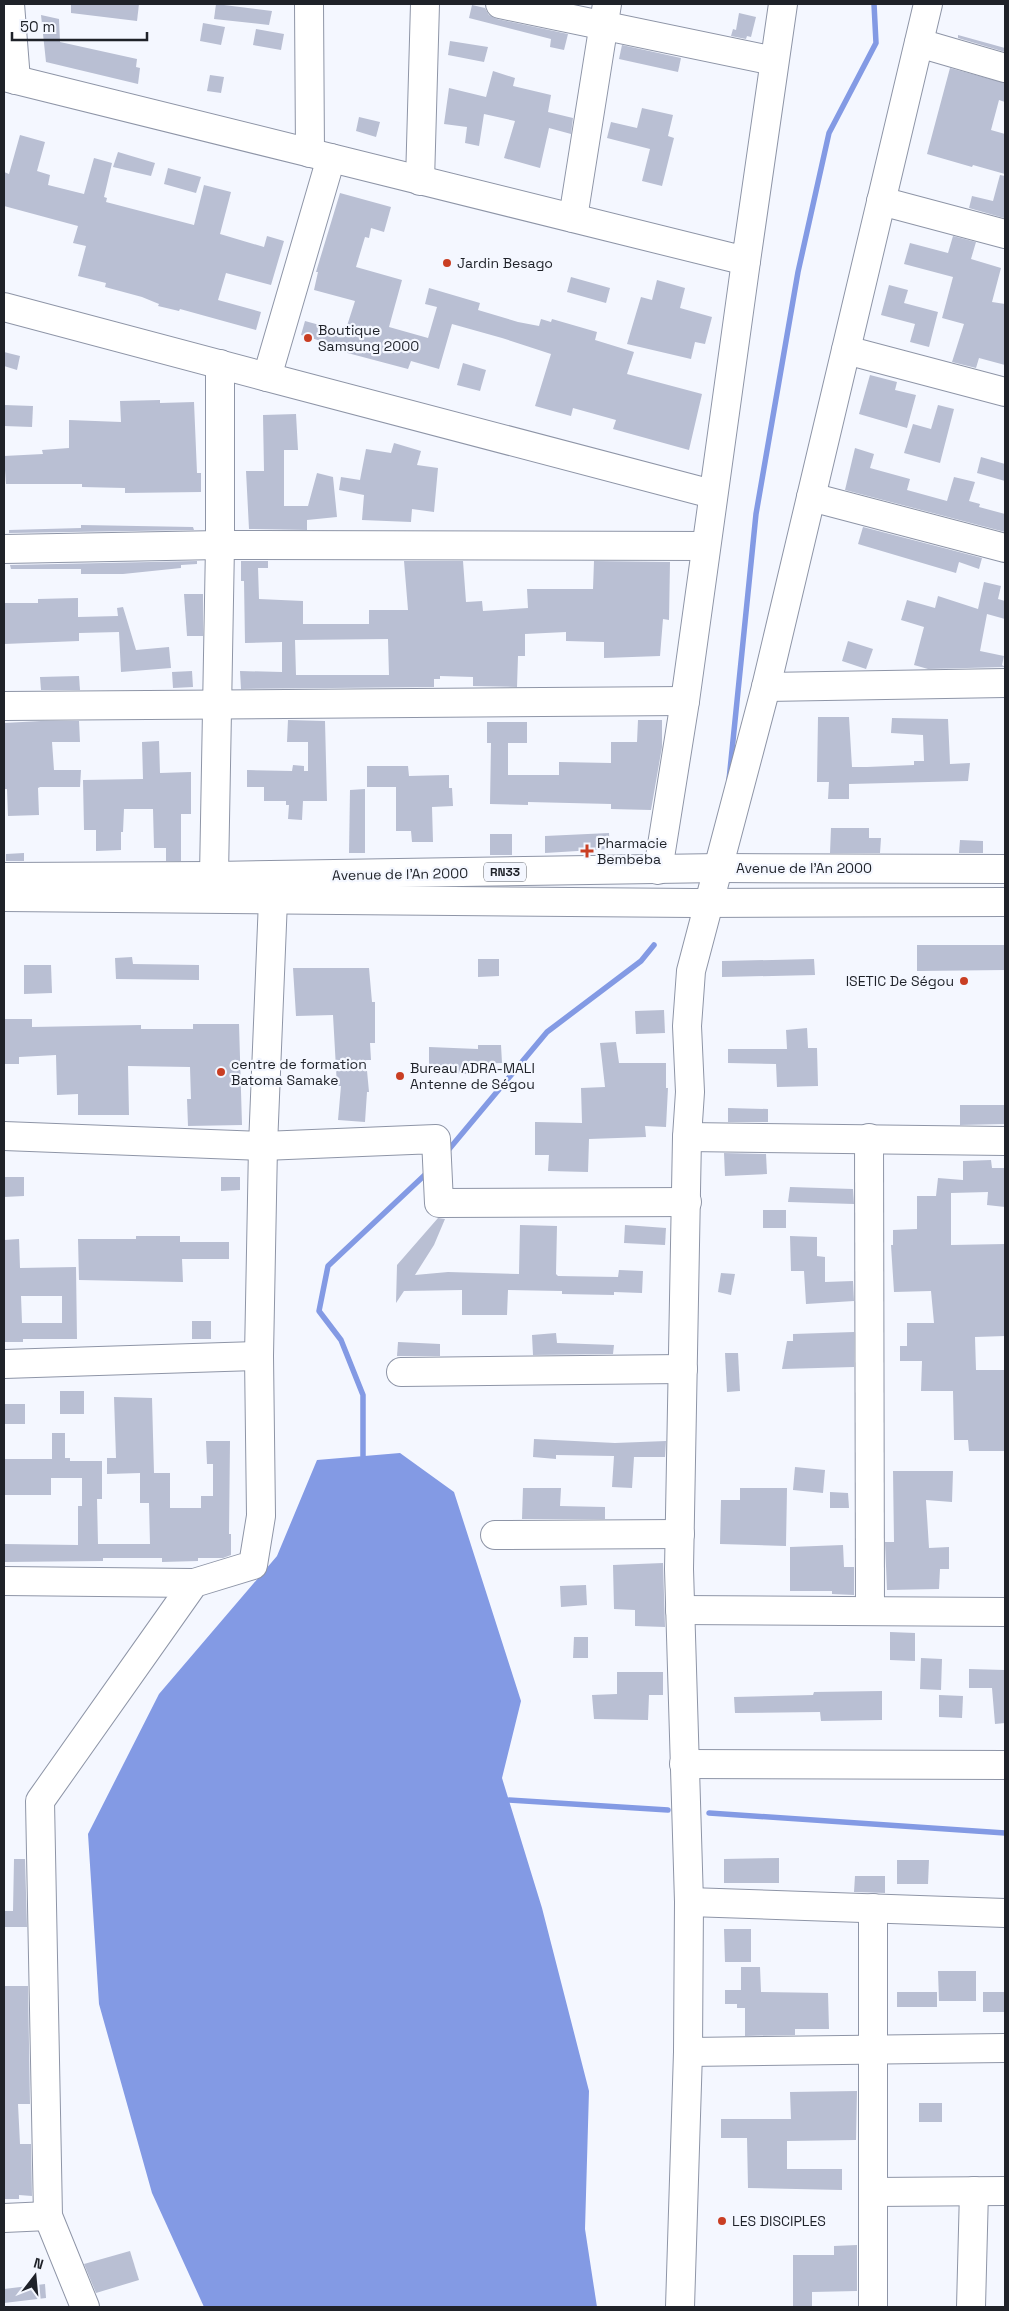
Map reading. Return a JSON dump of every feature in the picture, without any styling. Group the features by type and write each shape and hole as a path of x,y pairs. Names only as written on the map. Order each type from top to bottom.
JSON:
{"street":[{"path":"10,4 10,79 746,261"},
{"path":"267,377 321,156 309,4"},
{"path":"420,180 425,4"},
{"path":"500,4 606,15 774,60"},
{"path":"658,870 685,701 712,494 783,4"},
{"path":"680,2307 688,2052 690,1902 684,1764 680,1534 687,1136 690,1092 687,1026 690,971 720,868 766,687 928,4"},
{"path":"573,218 606,15"},
{"path":"919,43 1005,68"},
{"path":"882,202 1005,234"},
{"path":"4,307 712,494"},
{"path":"846,350 1005,392"},
{"path":"214,876 220,545 220,364"},
{"path":"811,497 1005,548"},
{"path":"4,549 220,545 706,546"},
{"path":"766,687 1005,683"},
{"path":"4,706 216,706 685,701"},
{"name":"Avenue de l'An 2000","path":"4,877 214,876 720,868 1005,870"},
{"name":"Avenue de l'An 2000","path":"4,896 710,903 1005,902"},
{"path":"4,1581 194,1584 253,1565 261,1516 259,1356 263,1146 273,900"},
{"path":"4,1136 263,1146 436,1139 439,1203 687,1202"},
{"path":"687,1136 1005,1141"},
{"path":"870,1138 870,1611"},
{"path":"4,1364 259,1356"},
{"path":"401,1372 683,1369"},
{"path":"495,1535 680,1534"},
{"path":"85,2307 48,2216 40,1801 194,1584"},
{"path":"680,1610 1005,1612"},
{"path":"684,1764 1005,1765"},
{"path":"690,1902 1005,1913"},
{"path":"873,1908 873,2307"},
{"path":"688,2052 1005,2048"},
{"path":"970,2307 974,2191"},
{"path":"873,2192 1005,2191"},
{"path":"4,2218 48,2216"}],"water":[{"path":"400,1453 454,1492 521,1701 502,1778 542,1908 589,2091 585,2229 597,2307 204,2307 152,2193 99,2004 88,1834 159,1694 277,1556 317,1460"}],"building":[{"path":"71,4 139,4 137,21 71,13"},
{"path":"216,4 272,11 269,25 214,19"},
{"path":"472,5 485,8 489,15 497,19 568,34 564,50 550,47 551,39 469,18"},
{"path":"739,13 756,17 751,37 747,36 746,39 731,36 733,29 736,30"},
{"path":"41,15 59,19 60,42 137,59 136,67 140,68 138,84 46,62"},
{"path":"203,23 225,27 221,45 200,41"},
{"path":"256,29 284,34 281,50 253,45"},
{"path":"958,35 1005,48 1005,52 958,38"},
{"path":"450,41 488,47 484,62 448,55"},
{"path":"622,45 681,58 678,72 619,59"},
{"path":"950,68 1005,83 1005,102 999,100 991,130 1005,134 1005,174 927,154"},
{"path":"493,71 515,78 513,86 551,95 548,112 573,118 571,134 549,128 540,168 504,158 515,121 484,114 479,146 465,143 467,127 444,124 449,88 486,97"},
{"path":"210,75 224,77 221,93 207,91"},
{"path":"642,108 673,115 668,136 674,138 662,186 642,181 650,149 607,138 611,122 637,128"},
{"path":"359,117 380,122 376,137 356,131"},
{"path":"20,135 45,142 37,171 50,175 48,185 84,194 94,158 112,163 104,197 107,198 106,202 194,225 204,185 231,192 220,234 264,247 267,236 284,241 271,285 226,273 218,300 261,312 256,330 180,309 179,311 158,306 159,304 142,297 105,287 106,283 78,276 86,246 73,243 78,226 4,206 4,172 9,174"},
{"path":"118,152 155,163 151,176 113,167"},
{"path":"168,168 201,177 196,193 164,184"},
{"path":"1000,175 1005,176 1004,218 969,208 972,196 993,201"},
{"path":"340,193 391,207 384,232 371,228 369,238 365,237 356,267 402,280 389,327 428,338 437,307 425,304 429,288 480,303 478,310 518,322 539,326 541,319 551,322 552,319 597,332 595,340 634,352 627,374 702,394 689,450 613,429 616,420 573,408 571,416 535,406 551,354 502,338 452,324 439,369 411,361 408,369 340,351 341,347 301,335 305,321 345,332 355,301 314,290 318,272 316,272"},
{"path":"953,236 976,242 971,259 1001,268 992,302 1005,304 1005,365 979,358 976,368 952,362 964,324 942,318 953,277 904,264 910,243 948,253"},
{"path":"571,277 610,288 606,303 567,292"},
{"path":"657,280 685,288 680,308 712,317 705,344 695,342 691,359 627,344 641,297 652,300"},
{"path":"889,285 908,290 904,303 938,312 929,347 910,342 915,324 881,315"},
{"path":"4,352 20,356 17,370 4,366"},
{"path":"463,363 486,370 480,391 457,385"},
{"path":"870,375 897,382 895,390 916,395 907,428 859,414"},
{"path":"160,400 160,403 194,402 197,473 201,473 201,492 125,493 125,488 82,487 82,484 6,484 4,456 43,454 42,450 69,448 69,420 121,422 120,401"},
{"path":"4,405 33,406 32,427 4,426"},
{"path":"938,405 954,409 940,463 904,453 913,424 931,429"},
{"path":"296,414 298,450 284,450 284,506 308,506 317,473 333,477 337,517 307,520 307,530 249,529 246,471 264,471 263,415"},
{"path":"394,443 421,451 417,465 438,468 434,512 412,509 411,522 362,520 364,495 339,490 341,477 360,480 366,449 391,453"},
{"path":"855,448 874,454 870,468 910,479 907,490 947,501 954,477 975,482 969,501 980,504 979,507 1005,514 1005,532 845,490"},
{"path":"981,457 1005,464 1005,481 977,473"},
{"path":"81,525 193,527 194,530 9,533 9,530 81,528"},
{"path":"863,527 982,558 979,569 959,562 956,573 858,544"},
{"path":"197,561 197,564 181,565 181,568 123,574 81,574 81,569 11,569 10,565"},
{"path":"241,561 268,561 268,568 258,568 259,599 303,601 303,624 369,624 369,610 408,610 404,561 463,561 466,602 482,601 483,611 528,608 527,589 593,589 594,561 670,562 669,620 663,619 660,656 604,658 604,642 566,641 566,632 525,634 525,656 518,656 517,687 473,686 473,677 440,676 440,679 434,679 434,687 241,689 240,671 282,672 282,642 245,643 244,581 241,581","holes":["388,639 389,675 296,675 295,640"]},
{"path":"984,582 1001,586 998,599 1005,601 1005,619 987,614 980,651 1004,656 1002,665 1005,667 928,669 914,665 924,627 901,620 907,600 935,608 938,596 978,609"},
{"path":"184,594 203,594 203,636 187,636"},
{"path":"78,598 78,617 118,616 117,608 123,607 136,650 169,647 171,668 121,672 119,632 79,633 79,641 4,644 4,603 38,603 38,599"},
{"path":"848,641 873,649 866,669 842,661"},
{"path":"192,671 193,687 173,688 172,672"},
{"path":"79,676 80,690 41,690 40,677"},
{"path":"818,717 849,717 852,767 914,765 914,761 924,761 923,735 891,733 892,718 948,719 950,764 970,763 968,781 849,784 849,799 828,799 829,782 817,782"},
{"path":"288,720 325,721 327,801 303,801 302,820 288,819 289,805 286,805 286,801 264,801 264,787 247,787 247,770 292,771 293,765 304,766 304,771 308,771 308,742 287,742"},
{"path":"638,720 662,720 662,747 651,810 611,809 611,804 528,802 528,805 490,804 491,743 487,743 487,722 527,722 527,743 508,743 508,775 559,775 559,762 611,763 611,742 637,742"},
{"path":"79,721 80,742 52,742 54,770 81,770 80,787 40,787 38,788 39,815 8,816 7,789 4,789 4,723"},
{"path":"159,741 160,773 191,772 191,814 181,814 181,861 166,861 166,848 154,848 153,809 124,809 121,850 96,851 96,830 84,830 83,780 143,779 142,742"},
{"path":"367,766 408,766 409,776 449,775 449,788 452,788 453,806 432,807 433,842 412,842 411,831 396,831 396,787 367,787"},
{"path":"365,789 365,853 349,853 350,790"},
{"path":"831,828 869,828 869,838 881,838 880,853 830,853"},
{"path":"609,833 610,849 545,853 545,836"},
{"path":"490,834 512,834 512,855 490,855"},
{"path":"960,840 983,841 983,853 959,853"},
{"path":"24,853 24,861 6,861 6,854"},
{"path":"917,945 1005,945 1005,970 917,971"},
{"path":"132,957 133,964 199,965 199,980 116,979 115,958"},
{"path":"478,959 499,959 499,976 478,977"},
{"path":"814,959 815,975 722,977 722,961"},
{"path":"24,965 51,965 52,993 24,994"},
{"path":"293,968 369,968 372,1002 375,1002 375,1043 370,1043 371,1060 366,1060 369,1092 367,1092 365,1122 338,1120 341,1086 337,1086 333,1015 296,1016"},
{"path":"664,1010 665,1033 636,1034 635,1011"},
{"path":"5,1019 32,1019 32,1027 141,1025 141,1029 193,1029 193,1024 239,1024 242,1125 188,1126 187,1099 191,1099 190,1067 128,1066 129,1115 78,1115 78,1094 57,1095 56,1055 19,1057 19,1064 4,1064"},
{"path":"807,1028 808,1048 817,1048 818,1086 777,1087 776,1064 728,1063 728,1049 787,1049 786,1030"},
{"path":"616,1042 619,1063 666,1063 666,1088 668,1088 666,1127 645,1126 646,1137 589,1139 588,1172 548,1171 549,1155 535,1155 535,1122 582,1123 581,1088 605,1087 600,1043"},
{"path":"478,1045 501,1045 502,1063 473,1064 472,1074 429,1072 429,1047 478,1049"},
{"path":"960,1105 1005,1105 1005,1124 960,1125"},
{"path":"728,1108 768,1109 768,1122 728,1122"},
{"path":"724,1153 766,1154 767,1174 725,1176"},
{"path":"991,1160 992,1168 1005,1168 1005,1207 987,1205 988,1192 951,1193 951,1245 1005,1244 1005,1336 975,1337 976,1370 1005,1370 1004,1451 969,1451 968,1440 954,1440 953,1391 921,1391 922,1361 900,1361 900,1346 907,1346 907,1323 934,1323 931,1291 894,1292 891,1245 893,1245 893,1230 917,1229 917,1196 936,1196 938,1178 963,1180 963,1161"},
{"path":"4,1177 24,1177 24,1196 4,1197"},
{"path":"221,1177 240,1177 240,1190 221,1191"},
{"path":"790,1187 853,1189 854,1204 788,1202"},
{"path":"763,1210 786,1210 786,1228 763,1228"},
{"path":"438,1218 445,1219 434,1245 415,1275 448,1272 519,1274 520,1225 557,1226 556,1274 558,1276 618,1277 619,1270 643,1271 642,1293 614,1292 614,1295 562,1294 562,1291 508,1290 507,1315 462,1315 462,1290 404,1291 396,1303 397,1265"},
{"path":"625,1225 666,1228 665,1245 624,1243"},
{"path":"136,1236 180,1236 180,1242 229,1242 229,1259 182,1259 183,1282 79,1280 78,1239 136,1239"},
{"path":"790,1236 817,1237 817,1256 825,1257 825,1282 853,1281 854,1301 806,1304 804,1271 791,1271"},
{"path":"19,1239 20,1268 76,1267 77,1339 23,1339 23,1342 4,1342 4,1240","holes":["21,1296 62,1296 62,1323 22,1323"]},
{"path":"721,1273 735,1274 731,1295 718,1292"},
{"path":"192,1321 211,1321 211,1339 192,1339"},
{"path":"854,1332 854,1367 782,1369 787,1341 793,1341 793,1334"},
{"path":"556,1333 557,1343 614,1345 613,1354 533,1355 532,1335"},
{"path":"398,1342 440,1344 440,1356 397,1356"},
{"path":"725,1353 738,1353 740,1391 727,1392"},
{"path":"60,1391 84,1391 84,1414 60,1414"},
{"path":"114,1397 152,1398 154,1473 170,1473 170,1508 201,1508 201,1496 213,1496 213,1464 207,1464 206,1441 230,1441 229,1534 231,1534 231,1555 223,1558 198,1558 198,1561 162,1562 162,1558 103,1558 103,1561 4,1562 4,1544 78,1545 78,1506 82,1506 82,1478 51,1478 51,1495 4,1495 4,1459 52,1459 52,1433 65,1433 65,1458 70,1458 70,1461 102,1461 102,1499 97,1499 98,1544 150,1544 149,1503 140,1503 140,1473 107,1474 107,1458 116,1458"},
{"path":"4,1404 25,1404 25,1424 4,1424"},
{"path":"534,1439 615,1443 666,1441 665,1457 634,1457 632,1488 612,1487 614,1456 556,1455 556,1459 533,1457"},
{"path":"795,1467 825,1470 823,1493 793,1490"},
{"path":"893,1471 953,1471 952,1502 926,1500 929,1548 949,1547 949,1569 940,1569 939,1589 887,1590 885,1542 894,1542"},
{"path":"523,1488 561,1488 560,1506 605,1507 605,1519 522,1519"},
{"path":"740,1488 787,1488 786,1546 720,1544 721,1500 740,1500"},
{"path":"830,1492 848,1493 849,1508 830,1508"},
{"path":"843,1545 844,1567 854,1567 854,1595 832,1594 832,1591 790,1591 790,1547"},
{"path":"663,1563 665,1627 635,1626 635,1610 614,1609 613,1565"},
{"path":"586,1585 587,1605 561,1607 560,1586"},
{"path":"890,1632 915,1633 915,1661 890,1660"},
{"path":"574,1637 588,1637 588,1658 573,1658"},
{"path":"921,1658 942,1659 941,1690 920,1689"},
{"path":"969,1669 1005,1670 1005,1723 995,1724 992,1688 969,1688"},
{"path":"617,1672 663,1672 663,1695 649,1695 648,1720 594,1719 592,1695 617,1694"},
{"path":"882,1691 882,1720 821,1721 820,1712 735,1713 734,1697 813,1695 814,1692"},
{"path":"939,1695 963,1696 962,1718 939,1717"},
{"path":"779,1858 779,1883 724,1883 724,1859"},
{"path":"14,1859 25,1859 27,1927 4,1927 4,1911 13,1911"},
{"path":"897,1860 929,1860 928,1884 897,1884"},
{"path":"855,1876 885,1876 885,1893 854,1892"},
{"path":"724,1929 751,1929 751,1962 725,1962"},
{"path":"741,1967 760,1967 761,1992 828,1993 829,2029 795,2029 795,2035 745,2036 745,2008 737,2008 737,2004 725,2004 725,1990 741,1990"},
{"path":"938,1971 976,1971 976,2001 939,2001"},
{"path":"4,1986 28,1986 30,2104 18,2104 20,2144 31,2144 32,2196 19,2195 19,2199 4,2199"},
{"path":"897,1992 937,1992 937,2007 897,2007"},
{"path":"983,1992 1005,1992 1005,2012 983,2012"},
{"path":"857,2091 856,2140 787,2141 787,2169 842,2169 842,2190 748,2188 747,2138 721,2138 721,2119 791,2119 790,2092"},
{"path":"919,2103 942,2103 942,2122 919,2122"},
{"path":"857,2245 857,2291 812,2292 812,2307 793,2307 793,2255 834,2255 834,2246"},
{"path":"130,2251 139,2280 96,2293 84,2264"},
{"path":"45,2284 46,2298 4,2303 4,2289"}],"waterway":[{"path":"729,780 756,514 798,272 829,133 876,43 874,4"},
{"path":"445,1154 547,1032 641,961 654,945"},
{"path":"363,1456 363,1395 341,1340 319,1311 328,1266 429,1171"},
{"path":"509,1800 668,1810"},
{"path":"709,1813 1005,1833"}],"place":[{"name":"Jardin Besago","path":"447,263"},
{"name":"Boutique Samsung 2000","path":"308,338"},
{"name":"Pharmacie Bembeba","path":"587,851"},
{"name":"ISETIC De Ségou","path":"964,981"},
{"name":"centre de formation Batoma Samake","path":"221,1072"},
{"name":"Bureau ADRA-MALI Antenne de Ségou","path":"400,1076"},
{"name":"LES DISCIPLES","path":"722,2221"}]}
